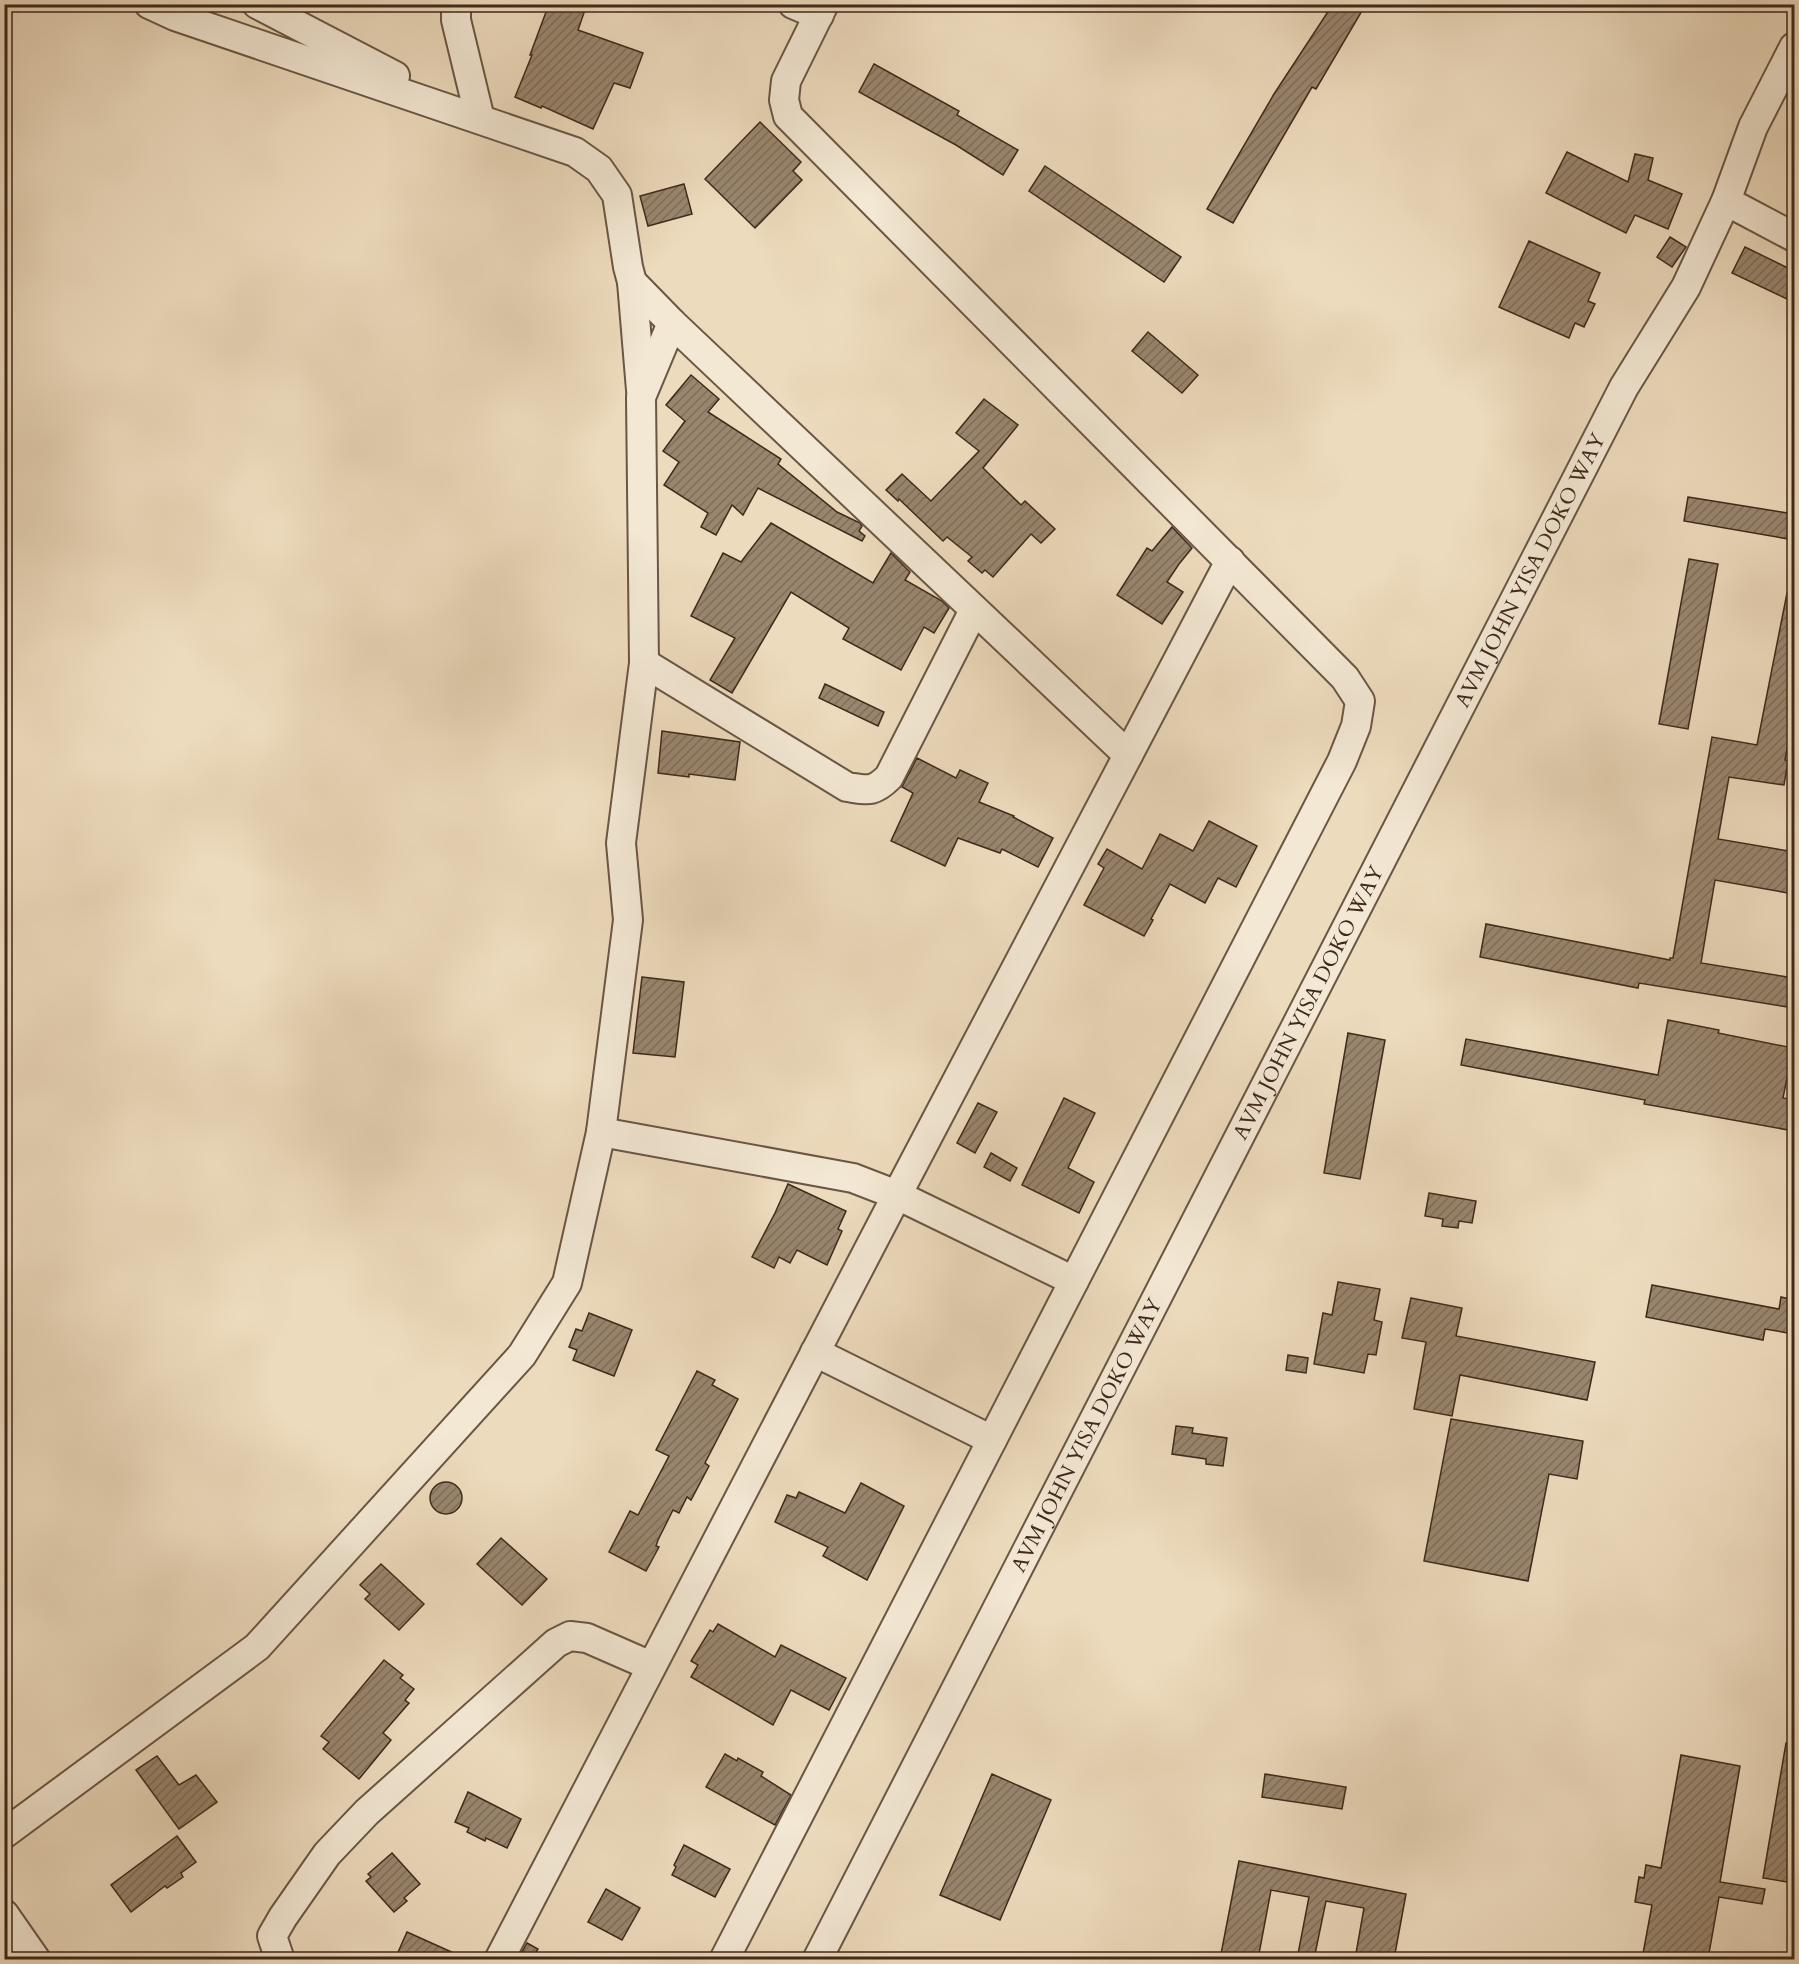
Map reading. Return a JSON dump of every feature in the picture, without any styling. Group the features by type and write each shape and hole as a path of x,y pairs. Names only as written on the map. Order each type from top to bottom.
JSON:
{"street":[{"path":"4,1834 257,1647 522,1354 567,1283 601,1132 628,920 621,843 644,663 641,397 632,282 617,195 599,169 575,152 175,16 149,4"},
{"path":"257,4 480,119"},
{"path":"456,4 456,20 480,119"},
{"path":"723,1959 1337,772 1356,726 1360,701 1345,678 788,117 784,100 786,81 821,10 793,4"},
{"name":"AVM JOHN YISA DOKO WAY","path":"817,1959 1624,387 1686,287 1726,201 1753,127 1794,47"},
{"path":"1726,201 1794,237"},
{"path":"632,282 672,323 1128,755"},
{"path":"641,397 672,323"},
{"path":"499,1959 1230,561"},
{"path":"644,663 846,787 867,790 879,787 889,777 974,610"},
{"path":"601,1132 853,1178 897,1195 1074,1281"},
{"path":"815,1352 992,1440"},
{"path":"280,1959 272,1936 327,1854 367,1812 556,1643 570,1636 587,1638 651,1666"},
{"path":"4,1914 36,1959"}],"building":[{"path":"549,4 587,4 578,30 643,53 630,88 614,83 593,129 542,106 541,108 515,97"},
{"path":"1333,4 1366,4 1316,89 1312,87 1233,223 1207,209 1274,94"},
{"path":"874,64 959,111 957,115 1018,150 1003,175 956,145 859,92"},
{"path":"760,122 801,162 793,171 802,180 755,228 705,179"},
{"path":"1567,152 1628,182 1635,154 1653,158 1648,180 1682,194 1668,229 1635,215 1626,233 1546,193"},
{"path":"1045,166 1181,257 1164,282 1029,191"},
{"path":"684,184 692,214 648,226 640,196"},
{"path":"1670,237 1686,247 1672,267 1657,257"},
{"path":"1529,241 1600,273 1588,301 1595,304 1584,327 1575,323 1569,338 1499,307"},
{"path":"1745,247 1794,271 1794,284 1787,299 1732,273"},
{"path":"1148,332 1198,375 1182,393 1132,351"},
{"path":"691,375 719,399 708,412 781,459 778,464 837,512 860,523 862,526 859,531 865,536 862,541 758,488 743,515 732,505 716,535 701,527 708,513 664,485 679,462 663,451 685,421 666,405"},
{"path":"984,399 1018,425 983,468 1021,505 1025,501 1055,529 1041,543 1031,534 993,577 985,570 982,573 968,561 972,557 947,537 943,541 899,499 898,501 886,490 902,474 931,501 979,451 956,433"},
{"path":"1688,497 1794,514 1794,540 1684,521"},
{"path":"771,523 873,583 891,553 910,572 905,580 942,601 949,608 934,633 924,627 901,670 843,639 849,628 791,592 732,693 710,680 735,638 691,616 723,553 741,562"},
{"path":"1172,527 1192,548 1167,582 1183,592 1162,624 1117,595 1147,548 1152,551"},
{"path":"1689,559 1718,564 1688,729 1659,724"},
{"path":"1787,593 1794,594 1794,711 1785,760 1788,761 1784,785 1729,777 1718,839 1794,852 1794,894 1715,880 1701,963 1794,978 1794,1008 1639,983 1638,988 1480,957 1486,924 1670,960 1673,958 1712,737 1757,745"},
{"path":"825,684 884,712 878,726 819,698"},
{"path":"662,731 740,742 735,780 689,774 689,777 658,773"},
{"path":"917,758 956,778 960,770 988,783 979,802 1014,816 1053,838 1038,867 1002,849 1000,853 958,838 945,866 891,841 913,793 902,787"},
{"path":"1209,821 1257,846 1236,887 1218,878 1205,903 1170,884 1144,936 1084,905 1104,868 1098,864 1107,849 1142,869 1160,834 1193,851"},
{"path":"642,977 684,982 675,1057 633,1053"},
{"path":"1668,1020 1793,1048 1783,1098 1794,1100 1794,1131 1644,1104 1645,1100 1461,1065 1466,1039 1658,1075"},
{"path":"1348,1033 1385,1040 1360,1179 1324,1173"},
{"path":"1064,1098 1095,1113 1068,1168 1094,1182 1079,1213 1022,1185"},
{"path":"978,1103 997,1112 975,1153 957,1143"},
{"path":"991,1153 1017,1168 1010,1181 984,1167"},
{"path":"788,1184 846,1211 838,1229 842,1231 827,1265 797,1250 790,1263 779,1257 774,1268 752,1257"},
{"path":"1429,1193 1476,1201 1472,1223 1459,1221 1458,1228 1442,1226 1443,1219 1425,1216"},
{"path":"1338,1282 1380,1289 1374,1320 1382,1322 1376,1355 1368,1354 1364,1373 1314,1364 1323,1313 1332,1315"},
{"path":"1652,1285 1779,1309 1781,1297 1794,1300 1794,1334 1765,1329 1763,1340 1646,1317"},
{"path":"1411,1298 1462,1308 1456,1336 1595,1362 1587,1400 1460,1375 1452,1416 1414,1409 1426,1342 1402,1338"},
{"path":"589,1313 632,1330 614,1376 573,1360 577,1350 569,1347 576,1329 582,1331"},
{"path":"1288,1355 1308,1358 1306,1373 1286,1370"},
{"path":"697,1371 715,1380 712,1385 738,1399 705,1463 709,1466 691,1500 687,1497 679,1513 673,1510 658,1540 656,1546 659,1547 646,1571 609,1552 630,1511 638,1515 669,1456 656,1450"},
{"path":"1451,1419 1583,1441 1577,1479 1549,1474 1528,1581 1424,1561"},
{"path":"1176,1426 1193,1428 1192,1433 1227,1438 1223,1466 1206,1464 1206,1459 1172,1454"},
{"path":"446,1482 458,1486 462,1498 458,1510 446,1514 434,1510 430,1498 434,1486"},
{"path":"861,1483 904,1506 867,1580 823,1556 828,1547 775,1522 787,1495 796,1498 799,1492 845,1513"},
{"path":"501,1538 547,1579 522,1605 477,1564"},
{"path":"381,1564 424,1604 399,1630 365,1599 370,1594 360,1585"},
{"path":"718,1624 775,1657 781,1645 846,1678 829,1710 791,1690 773,1725 691,1677 698,1665 691,1661 710,1630 713,1632"},
{"path":"384,1660 403,1675 400,1678 414,1689 405,1700 409,1703 383,1733 391,1740 359,1779 323,1749 329,1742 321,1736"},
{"path":"1786,1743 1794,1744 1794,1883 1763,1878"},
{"path":"725,1754 737,1761 738,1758 763,1772 761,1776 791,1795 775,1825 706,1787"},
{"path":"1681,1755 1740,1766 1720,1882 1765,1889 1762,1904 1719,1897 1708,1959 1642,1959 1652,1905 1635,1902 1639,1877 1644,1878 1646,1865 1661,1868"},
{"path":"157,1756 179,1785 196,1775 217,1802 179,1829 136,1770"},
{"path":"992,1774 1051,1800 1000,1920 940,1895"},
{"path":"1265,1774 1346,1787 1342,1809 1262,1797"},
{"path":"468,1792 521,1819 507,1848 467,1832 469,1828 455,1822"},
{"path":"177,1836 196,1862 181,1873 183,1877 167,1888 165,1886 131,1912 111,1885"},
{"path":"684,1845 730,1869 715,1897 672,1875 676,1867 674,1865"},
{"path":"392,1853 420,1884 404,1898 407,1901 394,1912 366,1881 371,1877 368,1874"},
{"path":"1239,1861 1406,1894 1394,1959 1355,1959 1364,1908 1326,1901 1314,1959 1297,1959 1309,1897 1271,1890 1258,1959 1220,1959"},
{"path":"606,1889 640,1908 622,1940 588,1922"},
{"path":"407,1932 467,1959 395,1959"},
{"path":"527,1943 538,1949 532,1959 518,1959"}]}
